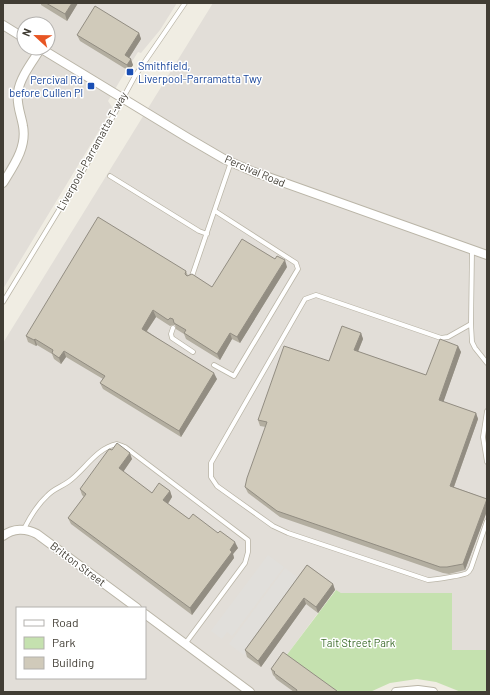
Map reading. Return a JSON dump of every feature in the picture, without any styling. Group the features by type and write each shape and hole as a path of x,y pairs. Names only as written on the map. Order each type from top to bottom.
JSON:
{"street":[{"path":"3,25 16,33"},
{"path":"3,183 19,155 23,141 23,125 18,104 18,90 23,78 36,56"},
{"name":"Percival Road","path":"54,56 231,162 283,184 487,255"},
{"path":"3,536 15,528 24,529"},
{"name":"Britton Street","path":"24,529 31,530 37,534 136,607"},
{"path":"146,615 250,692"},
{"path":"396,692 418,690 433,692"}],"lane":[{"name":"Liverpool–Parramatta T-way","path":"3,302 87,164 139,70 185,3"},
{"path":"191,279 231,162"},
{"path":"110,176 199,231 207,234"},
{"path":"214,365 234,376 298,269 296,263 215,211"},
{"path":"472,250 472,342 487,363"},
{"path":"471,324 448,337 441,338 316,295 305,299 211,463 211,477 217,486 273,526 288,533 428,580 437,580 466,574 471,568 487,521"},
{"path":"174,328 172,338 193,352"},
{"path":"487,411 483,437 487,462"},
{"path":"24,529 34,512 51,492 68,482 101,452 109,447 116,444 125,448 248,540 248,552 245,564 185,644"}],"shaded area":[{"path":"3,3 177,3 160,30 141,53 138,52 121,79 108,101 112,107 3,289"},
{"path":"213,3 487,3 487,650 452,650 335,590 286,656 334,692 3,692 3,343"},
{"path":"268,555 284,567 232,636 227,632 222,639 211,631"},
{"path":"285,568 300,579 244,655 229,644"}],"green space":[{"name":"Tait Street Park","path":"336,590 341,593 452,593 452,650 487,650 487,692 461,692 436,682 417,679 390,683 370,692 334,692 286,656"}],"building":[{"path":"46,3 72,3 65,14"},
{"path":"95,6 139,33 125,55 131,59 127,65 77,35"},
{"path":"98,217 186,271 185,274 187,276 192,274 212,287 242,239 275,259 277,256 285,260 237,337 230,333 217,354 184,333 186,330 174,323 173,319 170,318 168,320 153,310 142,329 214,373 179,431 100,383 105,376 64,351 59,358 52,353 53,350 35,339 34,340 26,336"},
{"path":"342,326 361,333 354,350 426,375 440,339 458,346 439,400 476,413 450,486 487,499 463,564 440,567 277,511 245,487 267,422 258,420 284,346 329,361"},
{"path":"117,443 130,453 119,468 152,493 159,483 170,491 163,500 189,519 193,514 218,533 220,531 235,542 230,550 232,552 190,608 68,518 86,494 80,489 109,449 112,450"},
{"path":"307,565 333,584 316,607 304,598 258,661 245,650"},
{"path":"283,652 337,691 296,692 297,690 274,673 275,672 271,669"}],"place":[{"name":"Smithfield, Liverpool-Parramatta Twy","path":"130,72"},
{"name":"Percival Rd before Cullen Pl","path":"91,86"}]}
